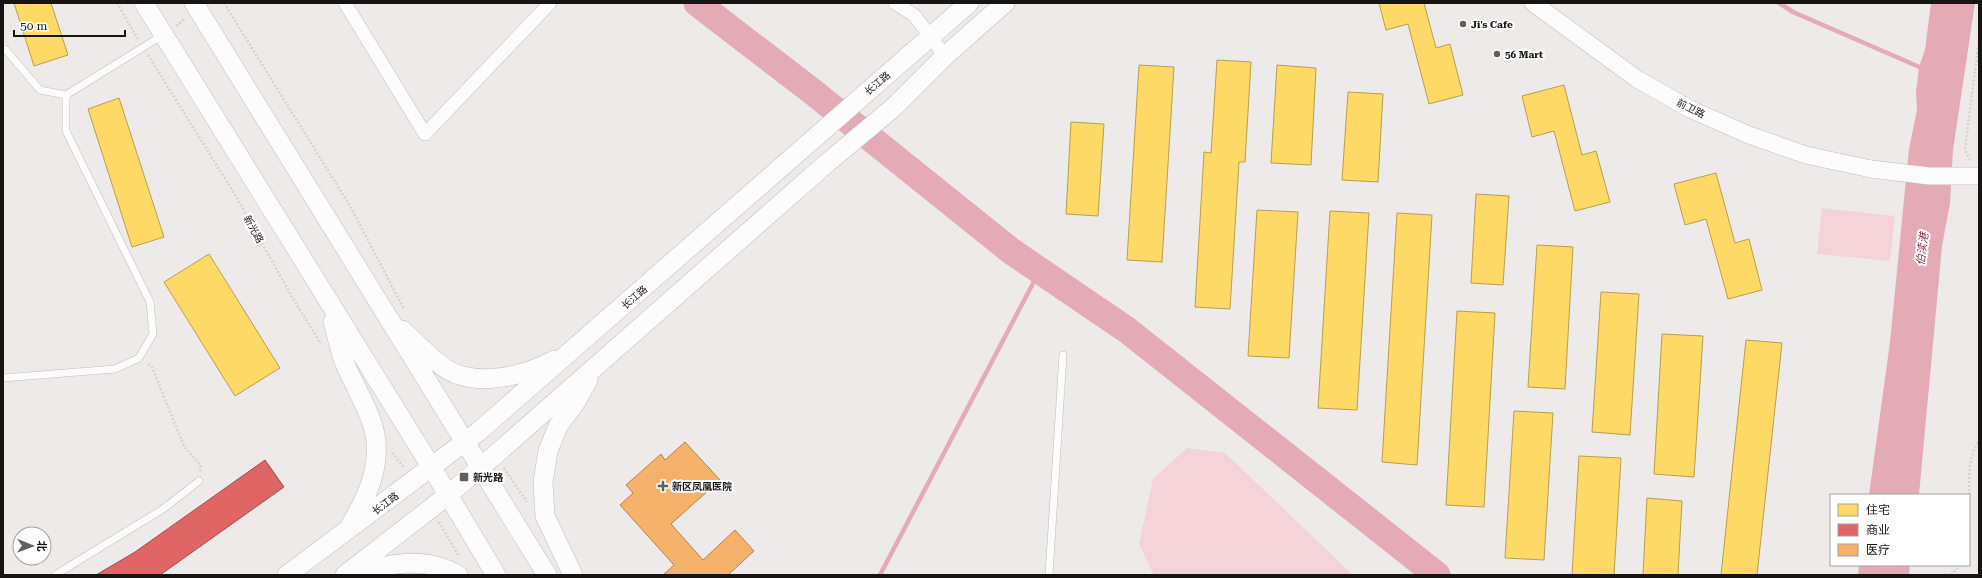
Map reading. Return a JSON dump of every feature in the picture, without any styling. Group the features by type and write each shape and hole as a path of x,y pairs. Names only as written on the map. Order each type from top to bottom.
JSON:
{"main road":[{"path":"144,3 432,468 496,575"},
{"path":"194,3 398,317 466,443 488,461 547,575"},
{"name":"长江路","path":"287,575 466,443 969,3"},
{"path":"345,575 430,507 448,495 488,461 827,163 894,107 945,56 1005,3"},
{"path":"327,299 345,365 375,434 376,456 373,479 366,499 346,532"},
{"path":"398,317 439,362 456,374 471,377 503,378 548,363 574,349"},
{"path":"573,575 545,516 543,482 548,451 558,426 575,403 595,368"},
{"path":"352,575 378,567 404,563 430,564 460,568"}],"street":[{"path":"345,3 425,134 550,3"},
{"path":"895,3 914,15 945,56"},
{"name":"前卫路","path":"1533,3 1637,79 1690,109 1749,136 1806,155 1870,168 1929,176 1979,176"}],"lane":[{"path":"4,47 40,90 66,95 164,35"},
{"path":"3,378 115,369 139,358 154,334 150,302 66,131 66,95"},
{"path":"1049,575 1063,355"},
{"path":"55,575 163,509 199,481"}],"path":[{"name":"新光路","path":"117,3 143,48 234,193 323,349"},
{"path":"224,3 350,206 384,268 398,317"},
{"path":"1971,162 1965,149 1979,40"},
{"path":"1976,65 1979,69"},
{"path":"139,358 152,367 184,446 201,466 199,481"},
{"path":"375,434 416,480"},
{"path":"1969,494 1968,470 1979,441"},
{"path":"488,461 530,506"},
{"path":"430,507 460,568"},
{"path":"1951,575 1959,566"}],"shaded area":[{"path":"1822,208 1895,216 1890,261 1817,254"},
{"path":"1187,448 1225,453 1353,575 1154,575 1139,544 1153,479"}],"water":[{"name":"伯渎港","path":"1931,3 1975,3 1953,150 1950,203 1942,246 1919,494 1869,494 1890,342 1909,149 1917,110 1916,92 1919,67 1925,50"},
{"path":"1859,566 1910,566 1909,575 1858,575"}],"building: 住宅":[{"path":"14,3 51,3 68,55 34,66"},
{"path":"1379,3 1424,3 1436,48 1450,44 1463,95 1429,104 1408,24 1386,30"},
{"path":"1217,60 1251,62 1245,162 1239,162 1230,309 1195,307 1204,152 1211,153"},
{"path":"1139,65 1174,67 1162,262 1127,260"},
{"path":"1277,65 1316,68 1311,165 1271,163"},
{"path":"1564,85 1582,155 1596,151 1610,202 1575,211 1554,131 1532,137 1522,96"},
{"path":"1348,92 1383,94 1378,182 1342,180"},
{"path":"119,98 164,237 132,247 88,109"},
{"path":"1071,122 1104,124 1098,216 1066,214"},
{"path":"1716,173 1735,243 1749,239 1762,290 1728,299 1706,219 1685,225 1674,184"},
{"path":"1476,194 1509,196 1503,285 1471,283"},
{"path":"1257,210 1298,212 1289,358 1248,356"},
{"path":"1330,211 1369,213 1357,410 1318,408"},
{"path":"1397,213 1432,215 1417,465 1382,462"},
{"path":"1537,245 1573,247 1565,389 1528,387"},
{"path":"209,254 280,368 235,396 164,282"},
{"path":"1601,292 1639,294 1630,435 1592,432"},
{"path":"1457,311 1495,313 1484,507 1446,505"},
{"path":"1662,334 1703,336 1694,477 1654,474"},
{"path":"1746,340 1782,343 1757,575 1721,575"},
{"path":"1514,411 1553,413 1544,560 1505,558"},
{"path":"1579,456 1621,458 1614,575 1572,575"},
{"path":"1647,498 1682,501 1678,575 1643,575"}],"building: 商业":[{"path":"265,460 284,487 160,575 96,575 135,552"}],"building: 医疗":[{"path":"685,442 720,480 671,524 703,560 735,530 754,551 728,575 663,575 674,565 620,505 633,493 626,485 661,454 665,460"}],"waterway":[{"path":"697,3 813,92 1011,251 1127,330 1437,575"},
{"path":"1779,3 1793,12 1924,69"},
{"path":"880,575 1040,270"}],"place":[{"name":"Ji's Cafe","path":"1463,24"},
{"name":"56 Mart","path":"1497,54"},
{"name":"新光路","path":"464,477"},
{"name":"新区凤凰医院","path":"663,486"}]}
